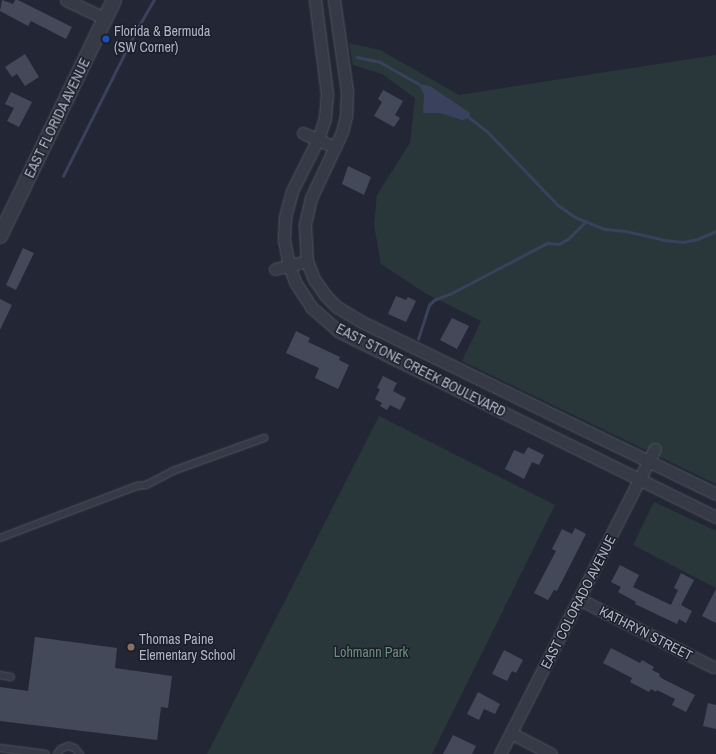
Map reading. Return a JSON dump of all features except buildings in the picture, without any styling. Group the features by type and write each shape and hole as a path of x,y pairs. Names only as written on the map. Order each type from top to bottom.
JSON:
{"street":[{"path":"66,0 104,18"},
{"name":"EAST FLORIDA AVENUE","path":"1,231 114,0"},
{"name":"EAST STONE CREEK BOULEVARD","path":"315,0 327,94 325,118 318,140 292,191 288,204 284,240 289,266 301,293 323,319 338,331 716,517"},
{"name":"EAST STONE CREEK BOULEVARD","path":"334,0 347,102 342,132 307,211 304,240 307,261 310,271 319,287 337,307 360,321 716,494"},
{"path":"303,133 335,147"},
{"path":"275,269 307,261"},
{"path":"392,357 400,340"},
{"name":"EAST COLORADO AVENUE","path":"500,754 655,449"},
{"name":"KATHRYN STREET","path":"579,599 713,667"},
{"path":"511,733 551,754"}],"lane":[{"path":"0,538 137,486 146,485 173,471 264,438"},
{"path":"0,675 10,677"},
{"path":"57,754 61,749 68,746 75,748 80,754"},
{"path":"0,748 46,754"}],"green space":[{"path":"349,43 380,50 459,95 716,55 716,484 462,361 481,321 425,293 381,264 374,225 377,195 410,143 415,98 382,74 353,65"},
{"name":"Lohmann Park","path":"379,416 555,505 432,754 207,754"},
{"path":"654,502 716,531 716,588 633,545"}],"water":[{"path":"419,84 430,86 470,113 470,118 462,120 440,113 423,113 424,95"}],"waterway":[{"path":"63,176 137,29 154,0"},
{"path":"357,57 380,62 419,84"},
{"path":"470,118 488,132 558,205 575,217 604,229 626,231 664,240 683,242 698,239 716,231"},
{"path":"418,339 429,305 434,300 450,294 547,243 559,244 568,239 585,222"}],"place":[{"name":"Florida & Bermuda (SW Corner)","path":"106,39"},
{"name":"Thomas Paine Elementary School","path":"131,647"}]}
